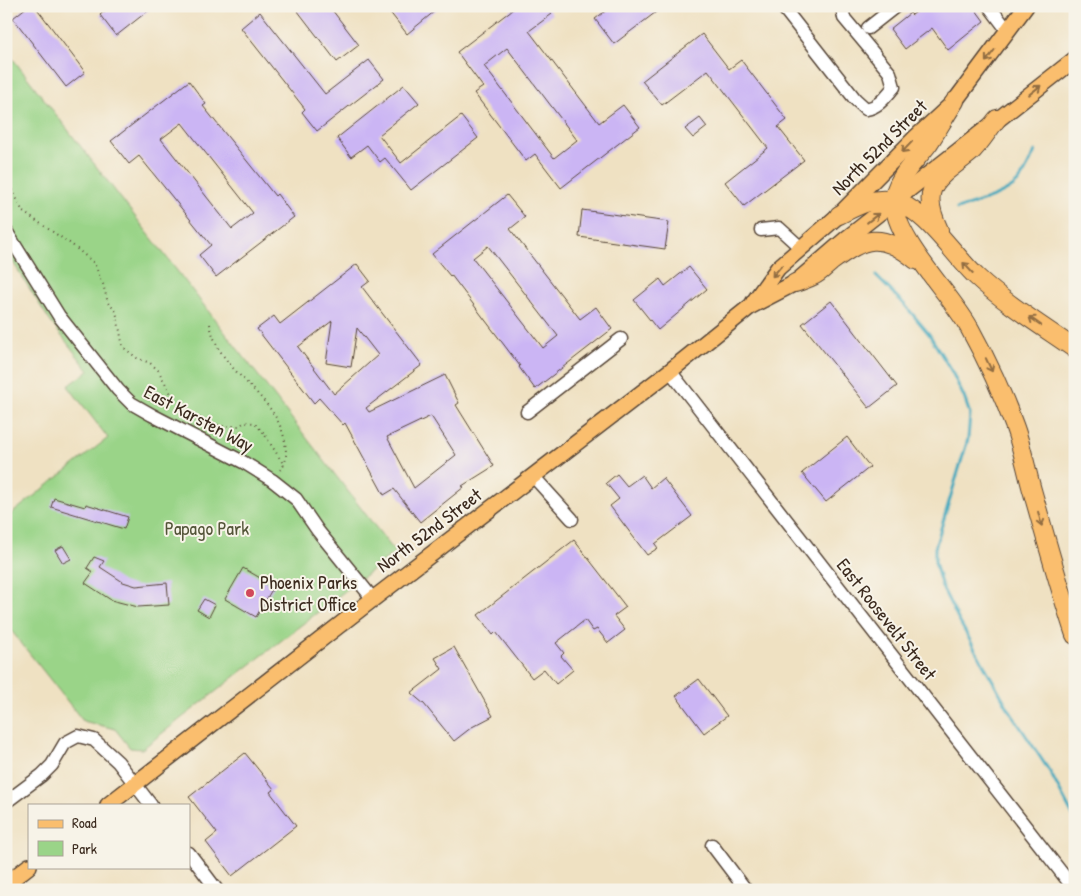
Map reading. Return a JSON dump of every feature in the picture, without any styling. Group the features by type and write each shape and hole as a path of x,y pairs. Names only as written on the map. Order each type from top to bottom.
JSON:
{"highway":[{"path":"955,101 928,144 902,178 896,190 894,201 896,214 924,267 966,322 1000,389 1015,427 1058,585 1075,635"},
{"path":"945,242 930,204 932,188 942,174 972,151 997,120"},
{"path":"839,215 864,203 886,200 906,206 926,220 977,277 1010,304 1075,350"},
{"path":"795,283 814,276 857,244 867,241 883,241 893,244 904,250 924,267"}],"main road":[{"name":"North 52nd Street","path":"751,306 778,268 839,215 915,138 955,101 1026,6"},
{"name":"North 52nd Street","path":"109,804 372,599 670,371 751,306 795,283 846,239 1075,59"},
{"path":"6,884 28,867"}],"street":[{"path":"782,6 855,99 866,109 870,109 878,104 894,87 893,80 890,73 844,18 842,6"},
{"path":"868,28 896,6"},
{"path":"989,6 1008,31"},
{"path":"761,230 779,228 801,248"},
{"name":"East Karsten Way","path":"6,231 59,316 112,384 131,403 243,462 272,480 296,500 372,599"},
{"path":"527,412 621,339"},
{"name":"East Roosevelt Street","path":"670,371 1075,890"},
{"path":"533,476 572,520"},
{"path":"6,802 42,775 52,765 64,744 78,736 94,740 118,762 150,804"},
{"path":"712,845 746,890"},
{"path":"190,854 217,890"}],"path":[{"path":"6,176 23,212 71,244 94,263 103,284 108,303 116,311 123,347 136,358 150,362 158,370 175,401 190,413 220,426 239,426 245,422 254,423 263,432 284,465"},
{"path":"210,324 217,346 229,363 267,405 283,432 286,451 284,465 272,480"}],"green space":[{"name":"Papago Park","path":"6,50 395,552 142,749 130,748 115,729 83,721 6,624 6,518 108,438 68,386 89,371 50,321 6,251"}],"building":[{"path":"28,6 35,6 85,72 66,87 13,18"},
{"path":"110,6 154,6 116,36 100,15"},
{"path":"294,6 329,6 359,45 337,62"},
{"path":"385,6 441,6 407,34"},
{"path":"517,6 545,6 552,14 529,31 599,123 623,105 640,127 561,188 535,154 526,161 474,93 483,87 457,52","holes":["507,48 577,140 554,158 484,66"]},
{"path":"612,6 664,6 614,44 595,19"},
{"path":"924,6 973,6 984,21 948,50 932,28 905,49 890,29 910,13 912,15"},
{"path":"260,12 325,94 369,60 384,79 317,131 302,112 305,109 241,28"},
{"path":"702,34 729,69 741,60 787,120 778,127 804,160 744,206 725,182 768,148 708,70 662,105 642,81"},
{"path":"189,81 206,104 203,106 294,217 216,277 199,255 211,245 139,156 129,164 111,141","holes":["182,123 253,213 232,229 161,139"]},
{"path":"404,85 419,103 379,135 401,163 461,116 478,138 411,190 385,158 380,162 367,145 351,157 337,138"},
{"path":"700,118 707,127 693,138 685,129"},
{"path":"507,195 525,217 510,229 580,319 596,307 612,329 535,389 520,366 451,275 432,254","holes":["488,246 558,336 543,348 473,258"]},
{"path":"582,210 669,222 665,249 579,237"},
{"path":"357,264 370,281 362,287 422,365 366,408 369,412 445,375 459,403 456,405 494,466 462,486 464,487 420,522 394,489 384,495 345,423 343,425 319,398 314,403 257,329 274,316 280,324","holes":["332,321 326,363 351,367 357,328 378,355 334,394 298,347","431,416 456,455 414,488 387,437"]},
{"path":"689,267 707,289 658,330 634,300 660,279 665,286"},
{"path":"831,301 897,386 869,408 802,324"},
{"path":"847,437 870,467 826,502 802,473"},
{"path":"617,474 627,486 642,475 651,488 663,478 692,516 655,544 658,548 647,555 610,506 619,499 606,483"},
{"path":"54,498 85,507 86,504 128,517 124,529 51,507"},
{"path":"574,540 626,607 614,616 625,630 608,643 597,629 593,631 585,620 556,643 564,653 561,656 573,670 556,684 544,669 532,678 496,632 493,635 478,615"},
{"path":"63,546 71,559 63,563 55,550"},
{"path":"94,557 104,561 100,567 123,582 136,586 167,583 169,605 138,607 111,600 85,583 93,572 87,568"},
{"name":"Phoenix Parks District Office","path":"243,568 274,586 256,617 225,599"},
{"path":"204,599 215,605 209,617 197,610"},
{"path":"454,647 493,716 472,727 454,741 424,704 411,693 442,669 435,658"},
{"path":"699,679 727,716 704,733 676,696"},
{"path":"245,753 274,789 270,792 296,826 232,876 206,842 217,833 189,797"}],"waterway":[{"path":"957,209 989,198 1012,187 1023,175 1035,151"},
{"path":"876,276 904,304 929,334 952,372 970,414 968,439 935,548 935,562 942,587 1011,713 1050,772 1075,820"}],"place":[{"name":"Phoenix Parks District Office","path":"250,593"}]}
